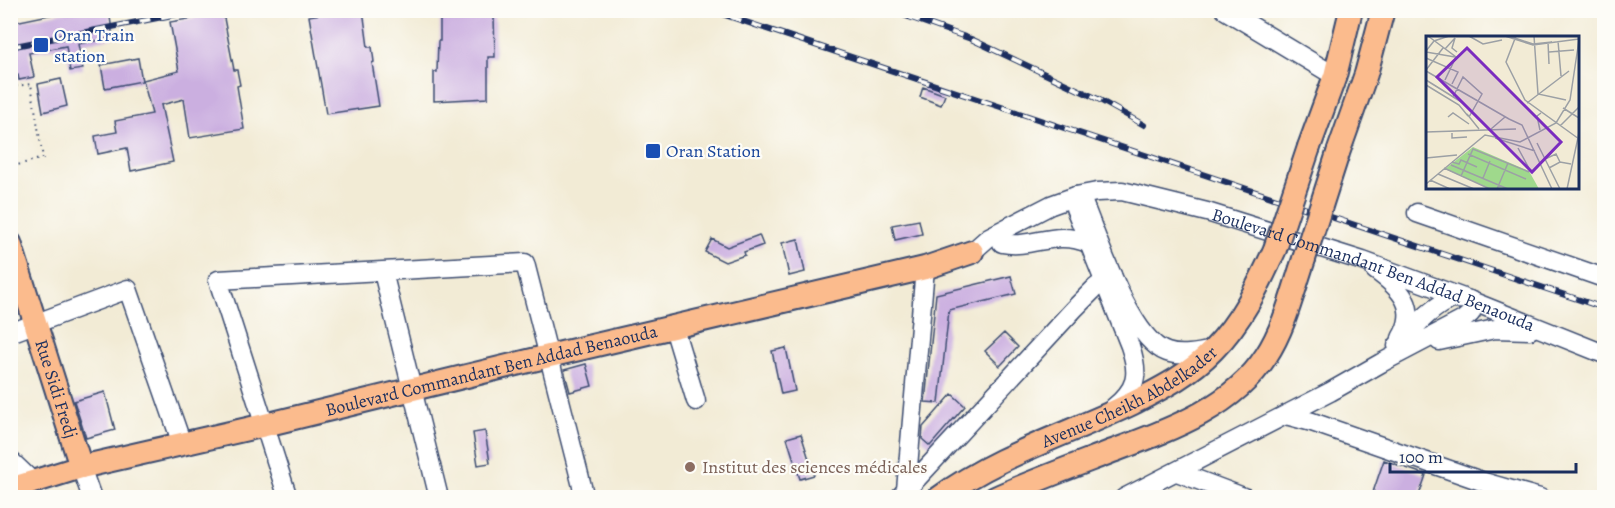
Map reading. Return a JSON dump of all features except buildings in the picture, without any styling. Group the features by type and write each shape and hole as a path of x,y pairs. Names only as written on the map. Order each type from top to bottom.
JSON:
{"main road":[{"name":"Avenue Cheikh Abdelkader","path":"939,498 967,480 1009,459 1100,419 1183,376 1227,335 1251,298 1275,249 1335,76 1351,10"},
{"name":"Avenue Cheikh Abdelkader","path":"995,498 1177,425 1208,409 1249,377 1265,357 1278,334 1304,259 1366,74 1383,10"},
{"name":"Rue Sidi Fredj","path":"10,243 81,466"},
{"name":"Boulevard Commandant Ben Addad Benaouda","path":"10,489 81,466 265,425 925,268 972,252"}],"street":[{"path":"1226,10 1255,18 1335,76"},
{"name":"Boulevard Commandant Ben Addad Benaouda","path":"972,252 989,237 1051,206 1138,195 1207,212 1363,261 1605,354"},
{"path":"1078,203 1088,243 1140,330 1160,349 1178,354 1213,350"},
{"path":"1078,203 1133,356 1135,379 1133,388 1100,419"},
{"name":"Boulevard Commandant Ben Addad Benaouda","path":"972,252 1002,243 1078,203"},
{"path":"1417,213 1605,278"},
{"path":"1002,243 1021,244 1061,237 1088,243"},
{"path":"1363,261 1393,284 1407,303 1410,313 1408,323 1397,346"},
{"path":"288,498 218,280 525,263 585,498"},
{"path":"903,494 925,268"},
{"path":"383,272 439,498"},
{"path":"903,494 1083,300 1105,273"},
{"path":"10,333 128,289 182,444"},
{"path":"1124,498 1286,416 1463,320 1472,309 1469,300 1454,299 1439,306 1381,363"},
{"path":"674,328 696,401"},
{"path":"1381,363 1433,342 1475,332 1514,328 1545,332"},
{"path":"1286,416 1312,422 1486,483 1540,498"},
{"path":"10,460 32,481"},
{"path":"81,466 92,498"},
{"path":"1177,471 1226,494 1246,498"},
{"path":"1032,498 1037,485 1046,477"}],"path":[{"path":"10,87 31,84 43,158 10,167"}],"railway":[{"path":"10,47 198,10"},
{"path":"710,10 1604,308"},
{"path":"889,10 971,39 1098,99 1144,125"}],"place":[{"name":"Oran Train station","path":"41,45"},
{"name":"Oran Station","path":"653,151"},
{"name":"Institut des sciences médicales","path":"690,467"}]}
